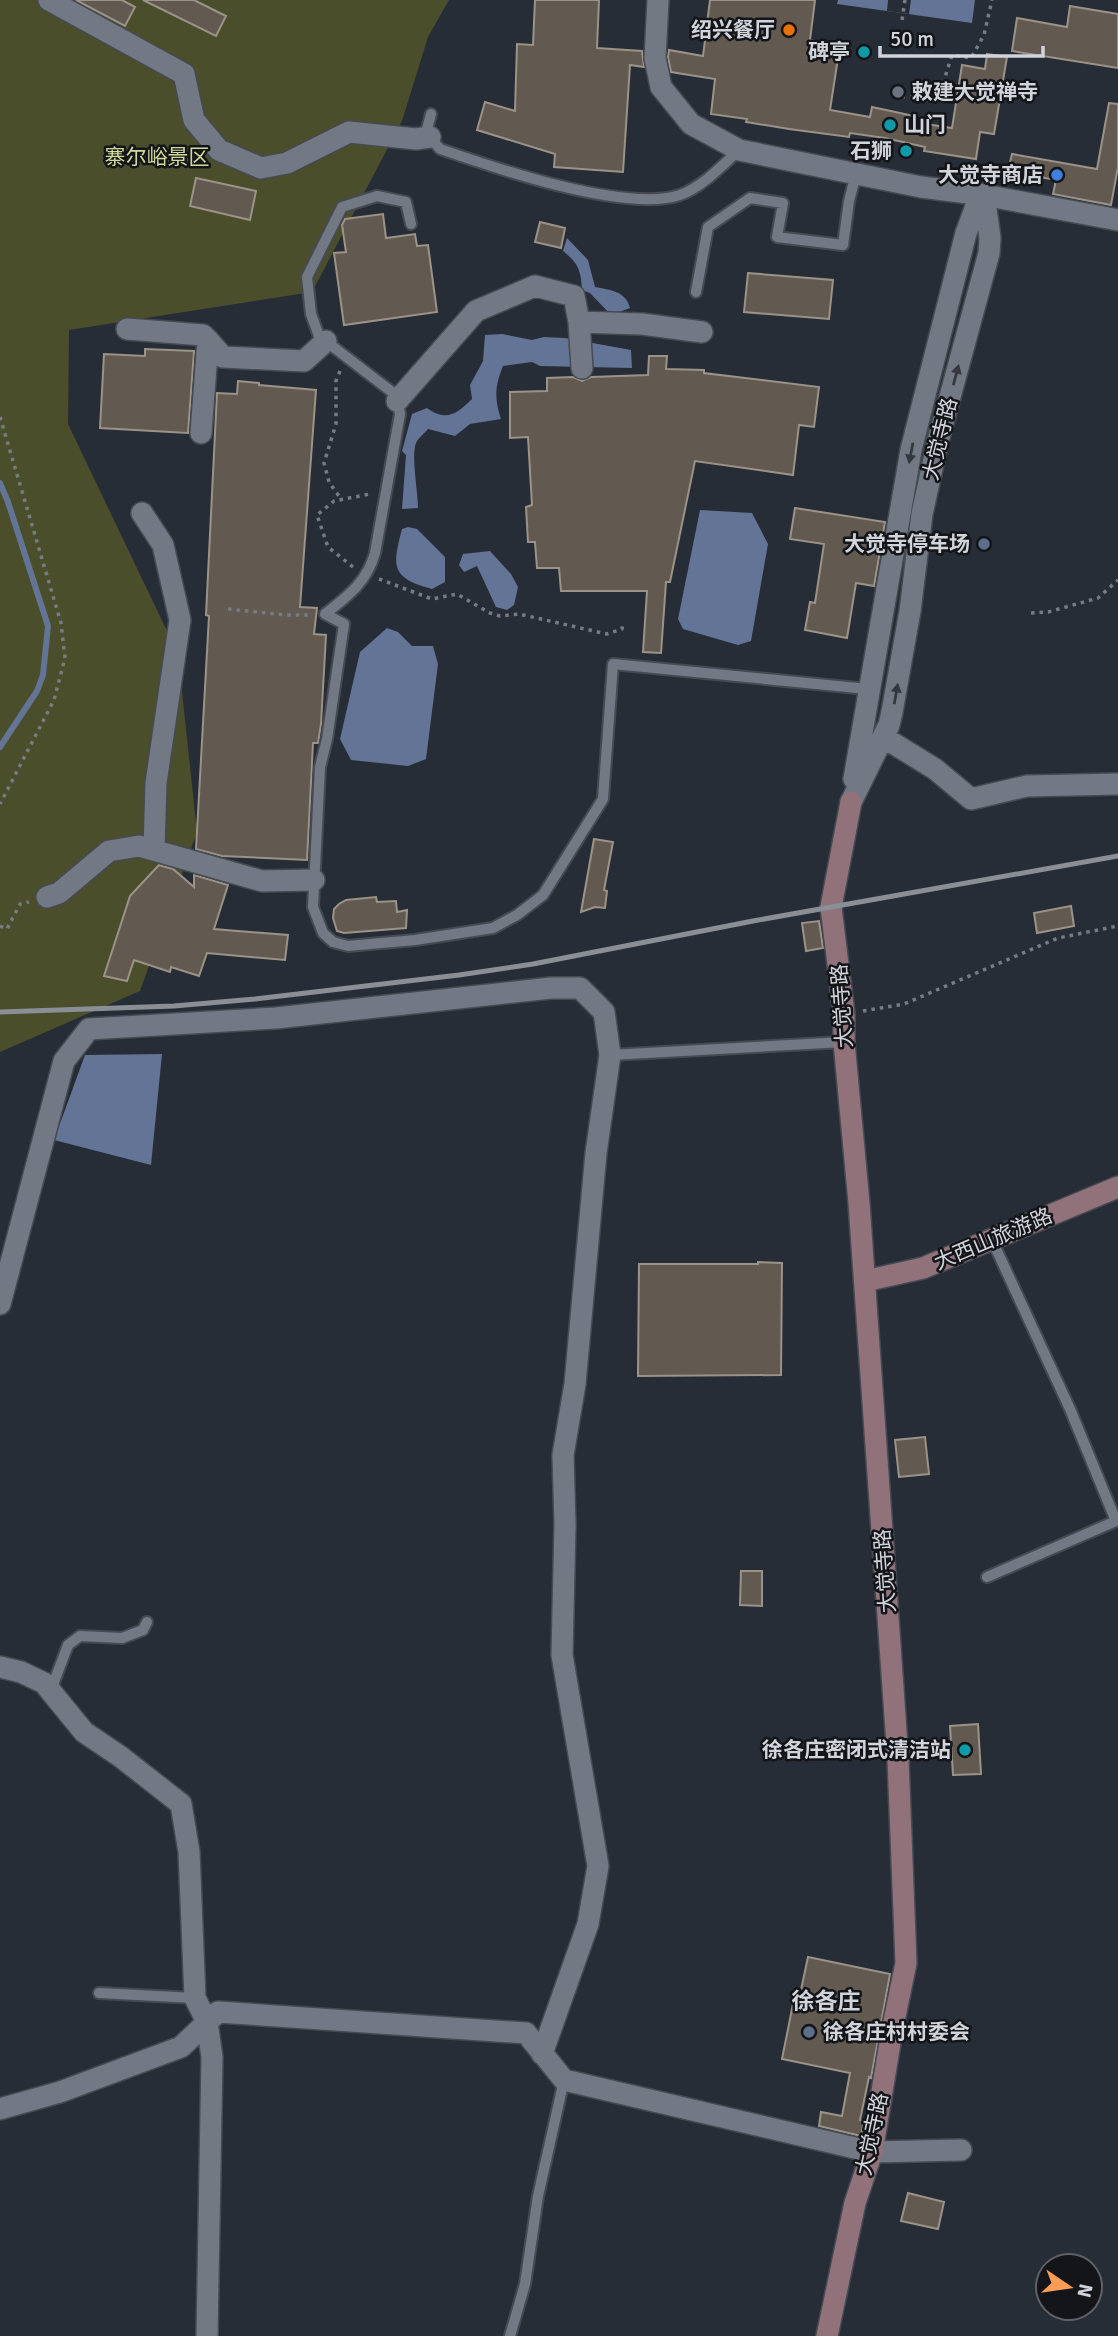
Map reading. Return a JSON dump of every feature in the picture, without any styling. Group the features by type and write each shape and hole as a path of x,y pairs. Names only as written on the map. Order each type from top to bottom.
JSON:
{"street":[{"path":"50,0 184,74 194,120 219,150 261,167 287,163 349,132 430,138"},
{"path":"658,0 655,58 661,87 691,124 739,150 856,174 1118,220"},
{"name":"大觉寺路","path":"827,2336 855,2203 872,2152 906,1963 898,1759 865,1281 844,1042 844,1014 831,907 911,450 963,244 975,209 984,195"},
{"name":"大觉寺路","path":"851,802 889,725 910,611 922,514 989,253 988,215 984,195"},
{"path":"397,401 477,311 535,286 574,296 582,368"},
{"path":"579,322 642,324 702,332"},
{"path":"127,329 203,335 223,357 304,361 326,341"},
{"path":"201,433 208,340"},
{"path":"142,513 163,545 180,620 156,783 154,850"},
{"path":"883,737 935,769 971,799 1027,786 1118,784"},
{"path":"47,897 60,892 109,851 139,846 262,881 314,880"},
{"path":"0,1304 64,1061 89,1029 276,1018 551,988 580,988 604,1012 610,1055 596,1153 575,1384 563,1455 565,1525 562,1655 598,1866 588,1924 542,2054"},
{"name":"大西山旅游路","path":"865,1281 923,1269 1118,1187"},
{"path":"0,1667 21,1672 44,1683 85,1732 181,1804 189,1852 195,1997 207,2022 212,2057 207,2336"},
{"path":"0,2109 60,2092 181,2047 218,2012 526,2033 564,2080 872,2152 961,2150"}],"lane":[{"path":"431,114 426,134 440,149 569,188 652,199 680,194 709,177 739,150"},
{"path":"696,292 708,227 750,198 783,203 777,237 843,245 856,174"},
{"path":"411,224 406,202 377,197 342,208 307,277 311,314 319,335 396,395 400,414 375,553 368,574 351,593 325,614 344,624 327,739 320,767 313,907 323,933 333,942 348,946 415,940 494,928 543,895 603,799 613,663 868,689"},
{"path":"610,1055 844,1042"},
{"path":"987,1577 1116,1521 1070,1409 992,1240"},
{"path":"51,1690 68,1645 80,1636 122,1638 143,1630 147,1622"},
{"path":"99,1993 195,1997"},
{"path":"510,2336 525,2284 538,2196 564,2080"}],"path":[{"path":"902,20 905,0"},
{"path":"893,95 929,100 940,93 952,55 971,58 985,35 992,0"},
{"path":"341,499 329,482 324,463 336,424 337,381 346,357"},
{"path":"0,417 61,623 65,658 54,699 0,804"},
{"path":"386,492 334,501 317,515 328,547 354,568 432,599 457,594 500,616 519,614 607,634 617,632 623,623"},
{"path":"1031,612 1048,612 1098,598 1118,580"},
{"path":"228,609 286,615 325,614"},
{"path":"0,926 7,929 20,904 47,897"},
{"path":"844,1014 904,1004 1058,938 1118,926"}],"green space":[{"name":"寨尔峪景区","path":"0,0 449,0 428,37 402,121 312,292 69,330 68,424 178,654 197,832 140,991 0,1052"}],"water":[{"path":"838,0 975,0 972,23 837,4"},
{"path":"567,238 588,260 595,287 612,290 621,295 630,308 611,315 590,293 582,290 578,267 563,251"},
{"path":"502,334 532,340 544,337 565,338 631,350 632,368 540,366 532,362 503,366 496,392 501,419 470,424 455,436 428,429 417,441 415,449 418,508 402,509 406,455 402,451 412,414 427,408 446,415 467,404 472,399 470,385 483,361 485,335"},
{"path":"700,510 752,513 768,544 751,641 738,645 683,629 678,619"},
{"path":"402,529 417,529 445,557 445,582 432,589 409,580 398,569 396,562"},
{"path":"490,551 511,574 518,587 514,605 507,610 496,607 477,566 464,572 459,565 463,554"},
{"path":"387,628 398,632 412,646 433,646 438,664 426,759 408,766 351,760 340,739 360,652"},
{"path":"162,1054 151,1165 54,1140 85,1055"}],"pier":[{"path":"888,0 911,0 909,14 887,11"}],"building":[{"path":"76,0 122,0 135,7 125,26"},
{"path":"143,0 194,0 226,16 216,36"},
{"path":"535,0 599,0 597,48 642,51 644,67 630,65 623,172 554,167 555,154 477,130 485,102 515,111 517,44 533,45"},
{"path":"710,0 815,0 810,40 840,45 830,110 870,117 872,107 914,116 913,122 952,128 962,65 985,69 987,54 1007,57 994,134 980,132 976,159 924,151 925,147 885,138 850,133 849,137 789,129 711,114 715,79 671,72 668,57 669,50 703,56"},
{"path":"1070,6 1118,14 1118,68 1012,51 1017,18 1067,27"},
{"path":"1109,103 1118,104 1118,167 1111,205 1053,194 1056,180 1008,171 1012,154 1097,169"},
{"path":"196,178 256,191 250,220 190,206"},
{"path":"383,214 386,238 415,234 417,246 428,245 437,312 344,325 334,253 346,252 342,225 345,219"},
{"path":"540,222 565,228 561,248 535,242"},
{"path":"748,273 833,280 829,319 744,312"},
{"path":"145,349 194,351 188,433 100,428 104,354 145,356"},
{"path":"649,356 667,356 666,369 704,370 704,373 819,387 814,427 799,425 793,475 695,461 670,582 666,582 661,653 643,652 647,591 561,591 559,568 537,568 535,542 528,542 526,507 532,505 528,437 510,438 510,392 547,391 547,378 573,377 582,381 591,377 648,375"},
{"path":"238,381 316,390 300,607 317,608 314,634 326,635 321,724 318,743 313,743 307,860 222,856 196,849 209,616 206,615 217,393 237,394"},
{"path":"795,508 885,522 874,586 856,583 847,638 805,630 810,602 815,603 824,544 790,539"},
{"path":"594,839 613,842 604,890 607,891 605,908 595,907 581,912"},
{"path":"159,865 173,869 194,887 194,875 228,885 214,929 288,935 285,960 207,953 199,976 171,967 170,972 134,960 127,981 104,976 130,896"},
{"path":"376,897 377,902 396,901 397,912 407,910 406,928 344,933 337,931 333,918 334,909 339,904 346,900"},
{"path":"1071,906 1074,926 1037,933 1034,913"},
{"path":"819,921 823,948 806,951 802,923"},
{"path":"782,1263 781,1375 638,1376 639,1264"},
{"path":"925,1437 929,1474 899,1477 895,1440"},
{"path":"741,1571 762,1571 762,1606 740,1605"},
{"name":"徐各庄密闭式清洁站","path":"978,1724 981,1774 953,1775 950,1726"},
{"path":"808,1957 890,1974 871,2078 869,2077 860,2120 864,2121 861,2136 819,2126 821,2112 842,2116 850,2073 782,2059 796,1989 801,1990"},
{"path":"908,2193 944,2202 938,2229 901,2221"}],"waterway":[{"path":"0,483 48,626 43,675 37,691 0,747"}],"railway":[{"path":"0,1012 174,1006 459,975 533,964 753,921 1118,856"}],"place":[{"name":"绍兴餐厅","path":"789,30"},
{"name":"碑亭","path":"864,52"},
{"name":"敕建大觉禅寺","path":"898,92"},
{"name":"山门","path":"890,125"},
{"name":"石狮","path":"906,151"},
{"name":"大觉寺商店","path":"1057,175"},
{"name":"大觉寺停车场","path":"984,544"},
{"name":"徐各庄密闭式清洁站","path":"965,1750"},
{"name":"徐各庄村村委会","path":"809,2032"}],"district":[{"name":"徐各庄","path":"826,2001"}]}
